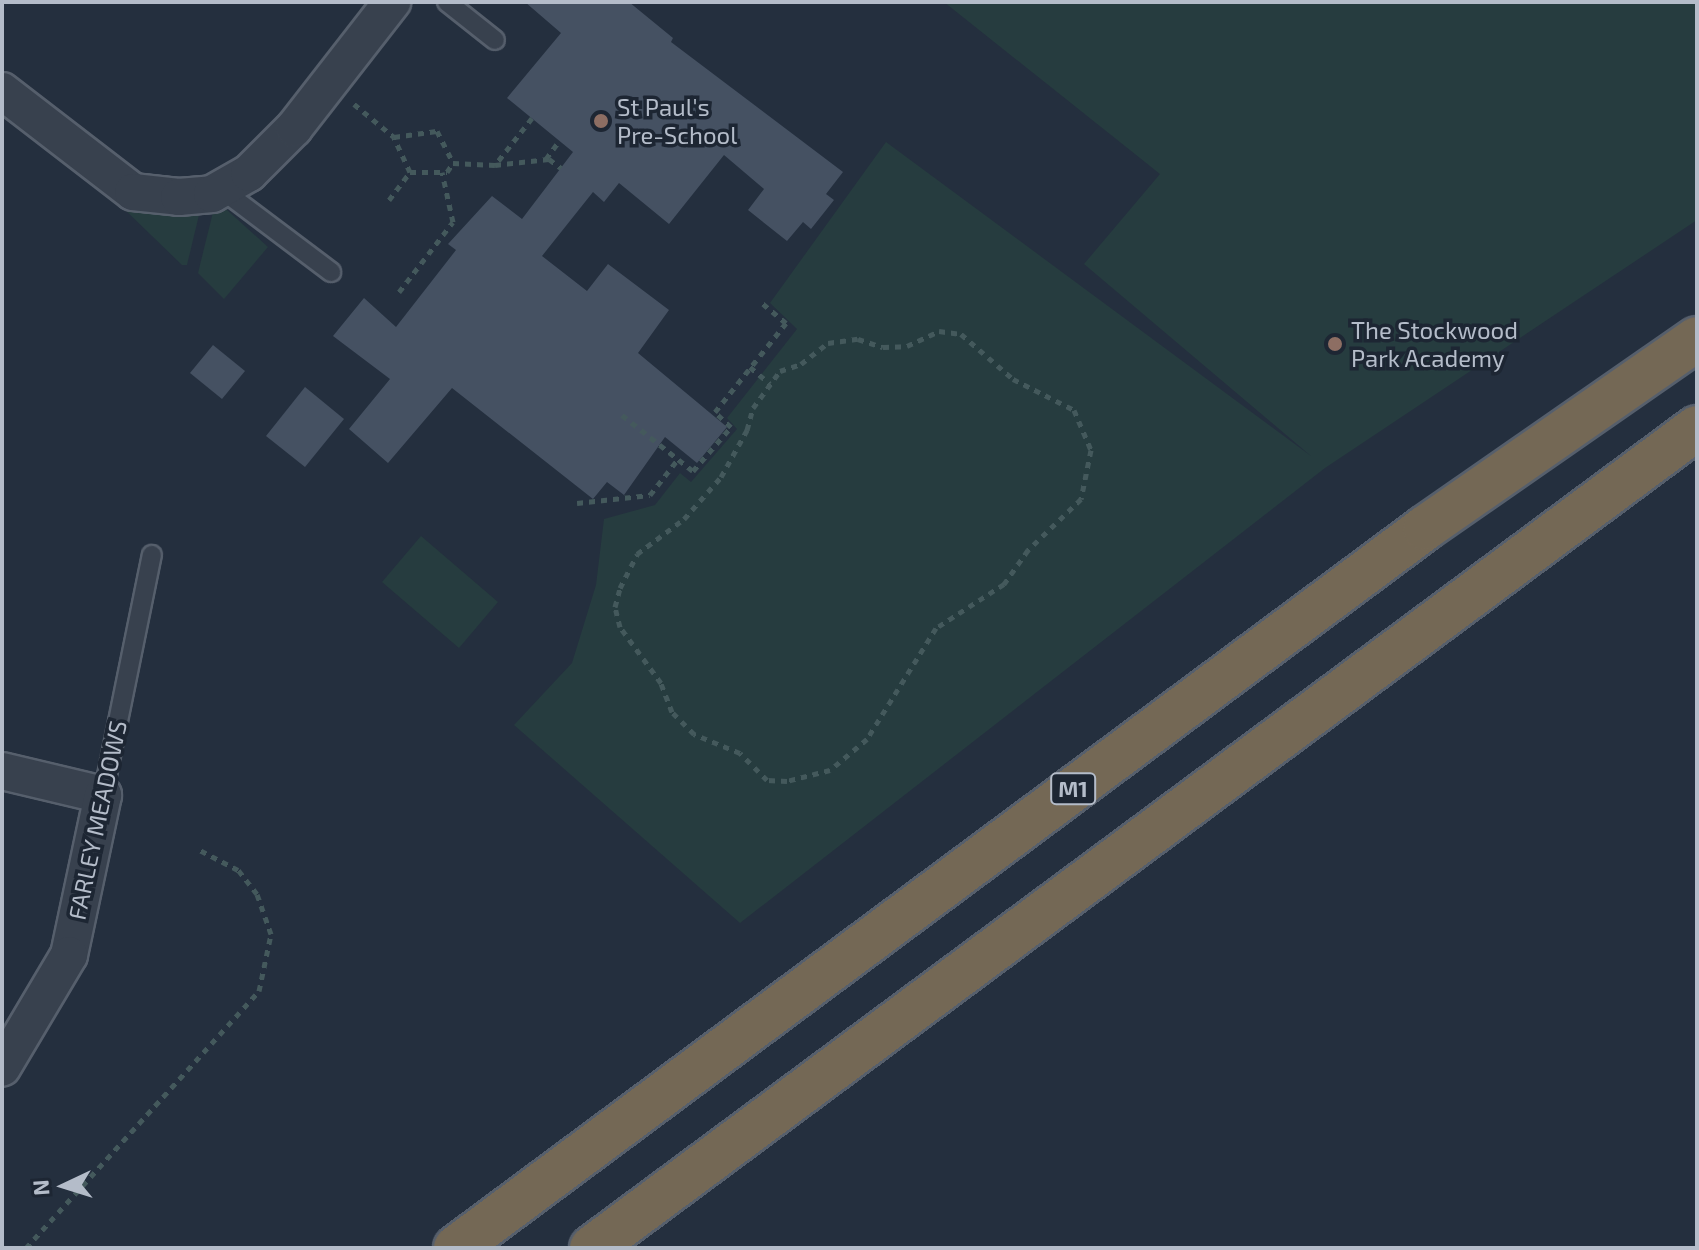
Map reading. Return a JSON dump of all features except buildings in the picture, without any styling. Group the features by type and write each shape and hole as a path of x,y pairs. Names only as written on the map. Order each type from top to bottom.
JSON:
{"highway":[{"name":"M1","path":"456,1248 1425,528 1697,339"},
{"path":"592,1248 1697,428"}],"street":[{"path":"2,91 133,192 179,197 221,189 249,173 294,128 392,2"},
{"path":"2,771 103,795"},
{"name":"FARLEY MEADOWS","path":"2,1068 69,955 103,795"}],"lane":[{"path":"447,2 495,40"},
{"path":"221,189 331,272"},
{"name":"FARLEY MEADOWS","path":"103,795 152,555"}],"path":[{"path":"329,83 394,137 410,172"},
{"path":"495,165 532,118"},
{"path":"394,137 437,131 453,163"},
{"path":"546,159 559,141"},
{"path":"410,172 442,172 453,163 495,165 546,159 561,168"},
{"path":"389,200 410,172"},
{"path":"399,292 453,222 442,172"},
{"path":"622,415 693,471 731,427 715,412 786,323 762,303"},
{"path":"939,331 961,334 1013,379 1074,410 1091,450 1081,499 1028,550 1004,584 936,628 867,739 830,770 787,781 767,780 740,753 694,734 680,721 661,683 628,642 615,607 637,554 684,519 721,477 770,384 780,371 801,364 828,343 858,339 897,347 939,331"},
{"path":"750,367 770,384"},
{"path":"577,503 650,495 678,459"},
{"path":"26,1248 259,991 271,934 257,894 238,870 196,848"}],"green space":[{"path":"944,2 1697,2 1697,220 1325,468 740,923 514,725 572,663 596,585 604,519 655,505 680,473 691,482 737,429 727,418 797,329 770,303 886,142 1311,456 1084,264 1160,174"},
{"path":"120,205 199,215 187,265 182,265"},
{"path":"227,210 268,247 224,299 198,273 213,212"},
{"path":"421,536 498,602 459,648 382,582"}],"place":[{"name":"St Paul's Pre-School","path":"601,121"},
{"name":"The Stockwood Park Academy","path":"1335,344"}]}
